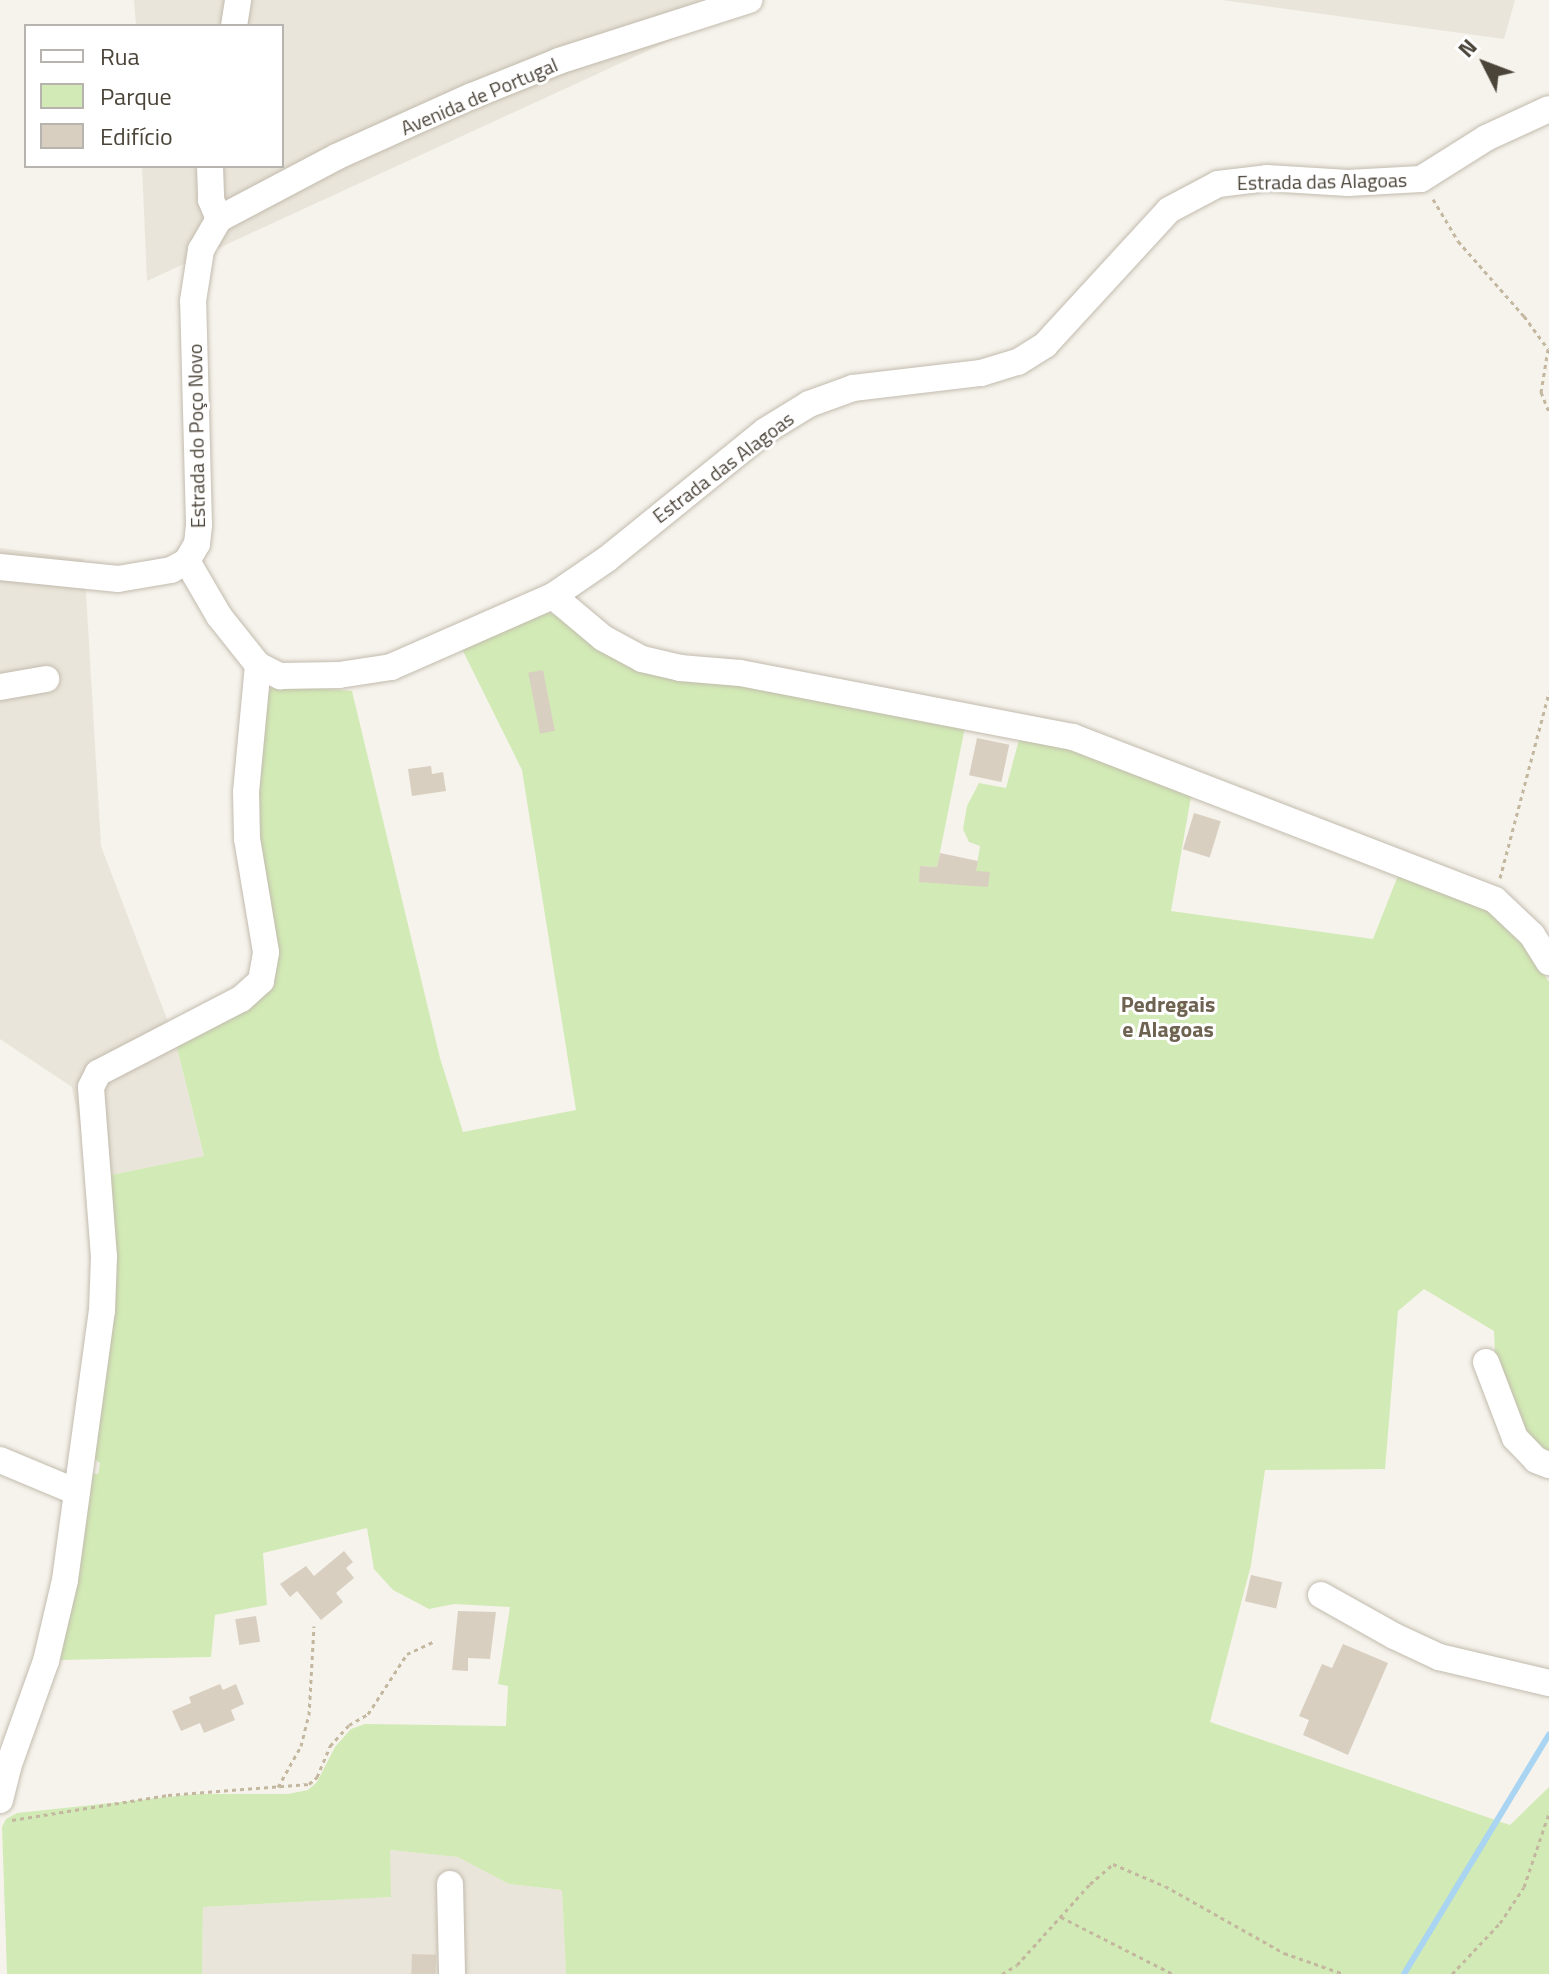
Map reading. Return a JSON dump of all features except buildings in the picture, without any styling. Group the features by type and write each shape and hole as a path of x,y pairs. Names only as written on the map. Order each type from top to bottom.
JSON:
{"street":[{"path":"234,24 238,0"},
{"name":"Avenida de Portugal","path":"219,219 336,157 472,96 559,61 749,0"},
{"name":"Estrada das Alagoas","path":"258,665 280,676 339,675 391,667 553,596 607,559 765,431 809,404 853,388 981,373 1018,362 1045,345 1169,210 1218,184 1267,178 1348,183 1421,179 1486,138 1549,109"},
{"path":"210,168 211,200 219,219"},
{"name":"Estrada do Poço Novo","path":"187,561 197,544 199,525 193,301 201,250 219,219"},
{"path":"0,567 118,579 171,570 187,561 219,616 258,665 246,792 247,839 266,952 261,981 241,999 98,1073 91,1087 104,1271 102,1311 65,1580 46,1661 8,1767 0,1800"},
{"path":"553,596 603,638 642,659 680,668 756,676 1073,737 1495,900 1532,935 1549,962"},
{"path":"0,687 46,679"},
{"path":"1486,1362 1515,1438 1536,1460 1549,1465"},
{"path":"0,1460 77,1492"},
{"path":"1321,1595 1439,1657 1549,1683"},
{"path":"450,1884 452,1974"}],"path":[{"path":"1421,179 1458,241 1524,316 1548,349 1541,392 1549,412"},
{"path":"1495,900 1549,692"},
{"path":"278,1787 301,1746 309,1715 314,1626"},
{"path":"0,1821 168,1795 309,1784 317,1777 330,1746 349,1725 368,1714 407,1654 435,1641"},
{"path":"1452,1974 1500,1923 1524,1887 1549,1813"},
{"path":"1002,1974 1017,1965 1113,1864 1165,1886 1284,1953 1344,1974"},
{"path":"1061,1917 1173,1974"},
{"path":"1322,1974 1332,1970"}],"shaded area":[{"path":"134,0 758,0 147,281 142,168 284,168 284,24 136,24"},
{"path":"1222,0 1515,0 1504,39"},
{"path":"0,548 84,559 101,846 175,1040 204,1156 106,1176 88,1171 72,1087 0,1039"},
{"path":"390,1850 459,1857 509,1884 562,1890 566,1974 202,1974 203,1907 390,1897"}],"green space":[{"path":"548,613 565,618 593,642 966,722 937,867 920,866 920,882 976,871 980,846 969,842 963,829 967,806 979,783 1006,788 1020,736 1075,750 1192,791 1171,911 1373,939 1401,868 1495,911 1517,934 1549,982 1549,1457 1533,1450 1496,1378 1494,1331 1424,1289 1398,1311 1385,1469 1265,1470 1251,1565 1210,1722 1510,1825 1549,1787 1549,1974 566,1974 562,1890 509,1884 458,1857 390,1850 391,1897 203,1907 202,1974 7,1974 2,1827 6,1819 17,1813 196,1794 288,1794 308,1790 317,1782 335,1747 351,1729 365,1724 506,1726 508,1686 498,1684 510,1607 454,1604 429,1609 393,1590 374,1569 367,1528 263,1553 267,1605 215,1615 211,1657 58,1660 89,1473 98,1474 100,1463 92,1457 106,1176 204,1156 175,1040 262,997 274,987 273,919 255,819 268,692 274,685 352,691 440,1058 463,1132 576,1110 522,770 462,649 534,616"}],"waterway":[{"path":"1404,1974 1549,1735"}],"district":[{"name":"Pedregais e Alagoas","path":"1168,1016"}]}
